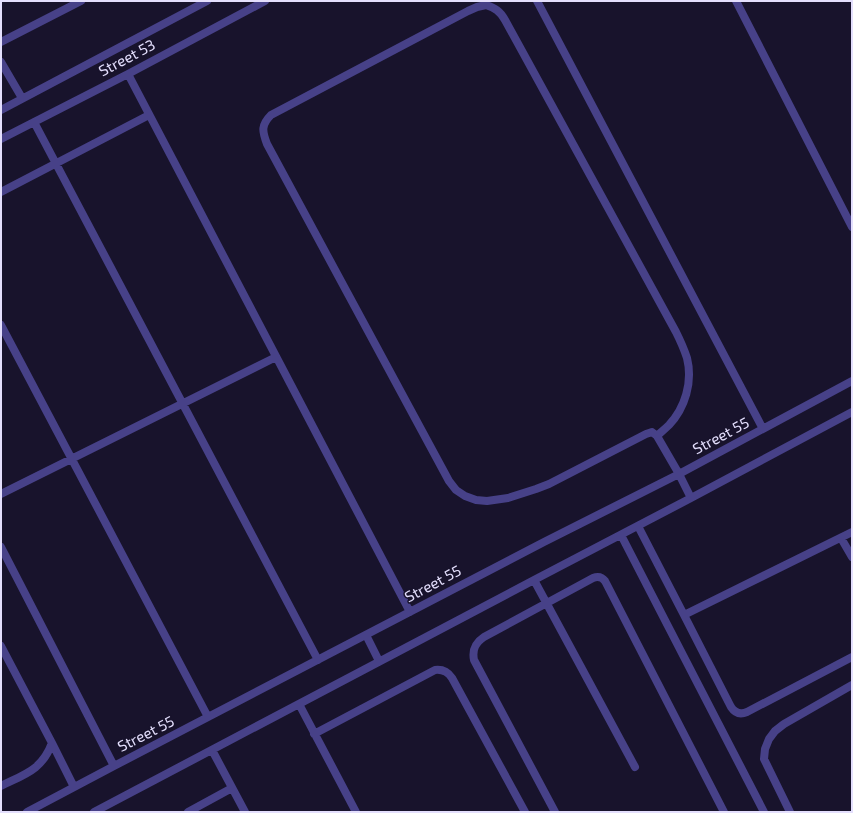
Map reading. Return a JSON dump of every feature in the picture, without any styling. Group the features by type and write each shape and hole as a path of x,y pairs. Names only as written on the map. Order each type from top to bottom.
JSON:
{"lane":[{"path":"1,42 81,1"},
{"name":"Street 53","path":"1,110 207,1"},
{"name":"Street 53","path":"1,139 128,74 265,1"},
{"path":"537,1 763,429"},
{"path":"736,1 852,227"},
{"path":"657,436 677,415 684,402 688,388 689,374 683,345 501,12 494,7 486,5 477,7 271,115 265,120 263,128 267,144 449,481 456,490 465,496 476,500 487,501 523,494 549,484 652,432 657,436 691,498"},
{"path":"1,62 22,98"},
{"path":"128,74 410,612"},
{"path":"1,192 149,115"},
{"path":"34,122 318,660"},
{"path":"1,325 208,717"},
{"path":"1,494 276,357"},
{"name":"Street 55","path":"27,812 74,786 544,542 679,474 852,381"},
{"path":"94,812 852,412"},
{"path":"638,526 731,707 736,712 740,714 747,712 852,657"},
{"path":"684,615 852,532"},
{"path":"621,535 764,812"},
{"path":"841,538 852,557"},
{"path":"1,547 114,766"},
{"path":"555,812 474,660 473,649 479,640 593,578 600,577 604,580 724,812"},
{"path":"534,580 635,767"},
{"path":"366,635 379,661"},
{"path":"1,646 74,786"},
{"path":"314,734 435,670 445,671 452,678 525,812"},
{"path":"790,812 764,759 765,749 769,739 784,724 852,685"},
{"path":"299,704 356,812"},
{"path":"1,786 36,768 43,761 52,743"},
{"path":"212,750 245,812"},
{"path":"188,812 232,788"}]}
